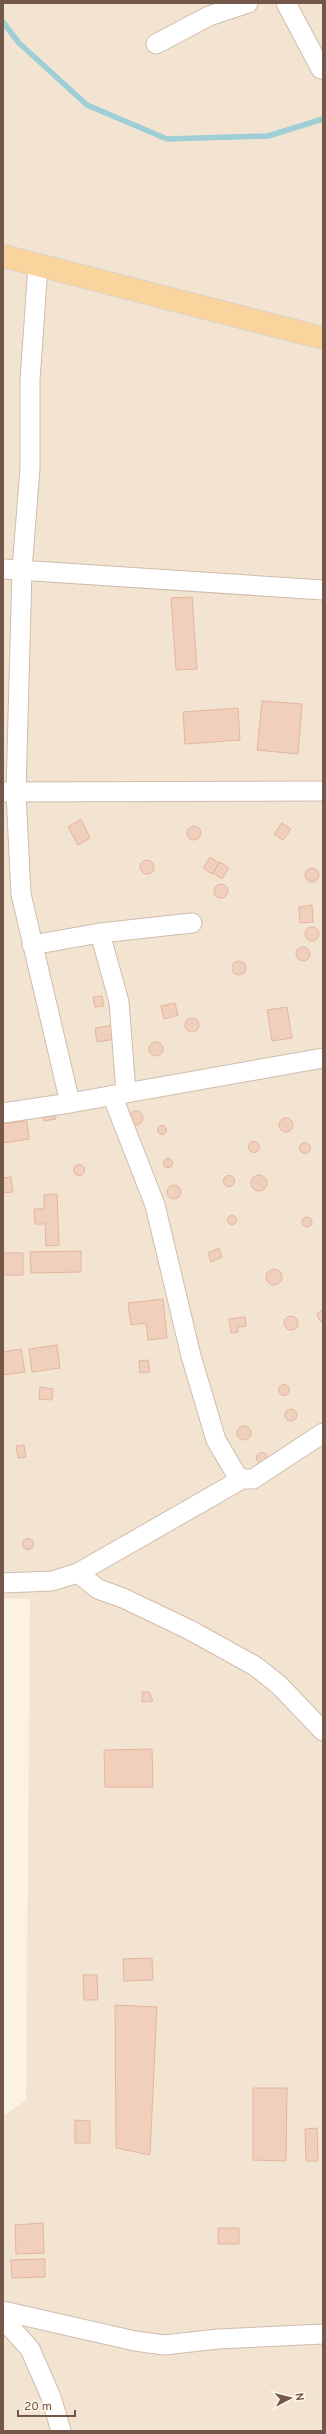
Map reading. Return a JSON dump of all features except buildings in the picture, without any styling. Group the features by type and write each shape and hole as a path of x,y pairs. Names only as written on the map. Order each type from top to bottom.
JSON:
{"main road":[{"path":"3,256 323,338"}],"street":[{"path":"156,44 209,16 248,3"},
{"path":"286,3 321,69"},
{"path":"38,266 30,380 30,468 22,570 9,792 21,894 70,1103"},
{"path":"3,569 323,590"},
{"path":"9,792 323,790"},
{"path":"32,945 100,933 192,922"},
{"path":"100,933 119,1002 119,1093 155,1205 191,1356 216,1440 236,1474 242,1479"},
{"path":"3,1113 70,1103 119,1093 323,1058"},
{"path":"3,1583 52,1581 78,1573 242,1479 253,1479 323,1433"},
{"path":"78,1573 98,1589 123,1598 183,1627 255,1666 279,1685 323,1731"},
{"path":"3,2311 135,2341 164,2345 218,2339 323,2334"},
{"path":"3,2319 30,2349 51,2397 61,2431"}],"shaded area":[{"path":"3,3 323,3 323,2431 3,2431 3,2116 26,2100 30,1599 3,1598"}],"waterway":[{"path":"3,22 19,43 87,105 167,139 268,136 323,119"}]}
